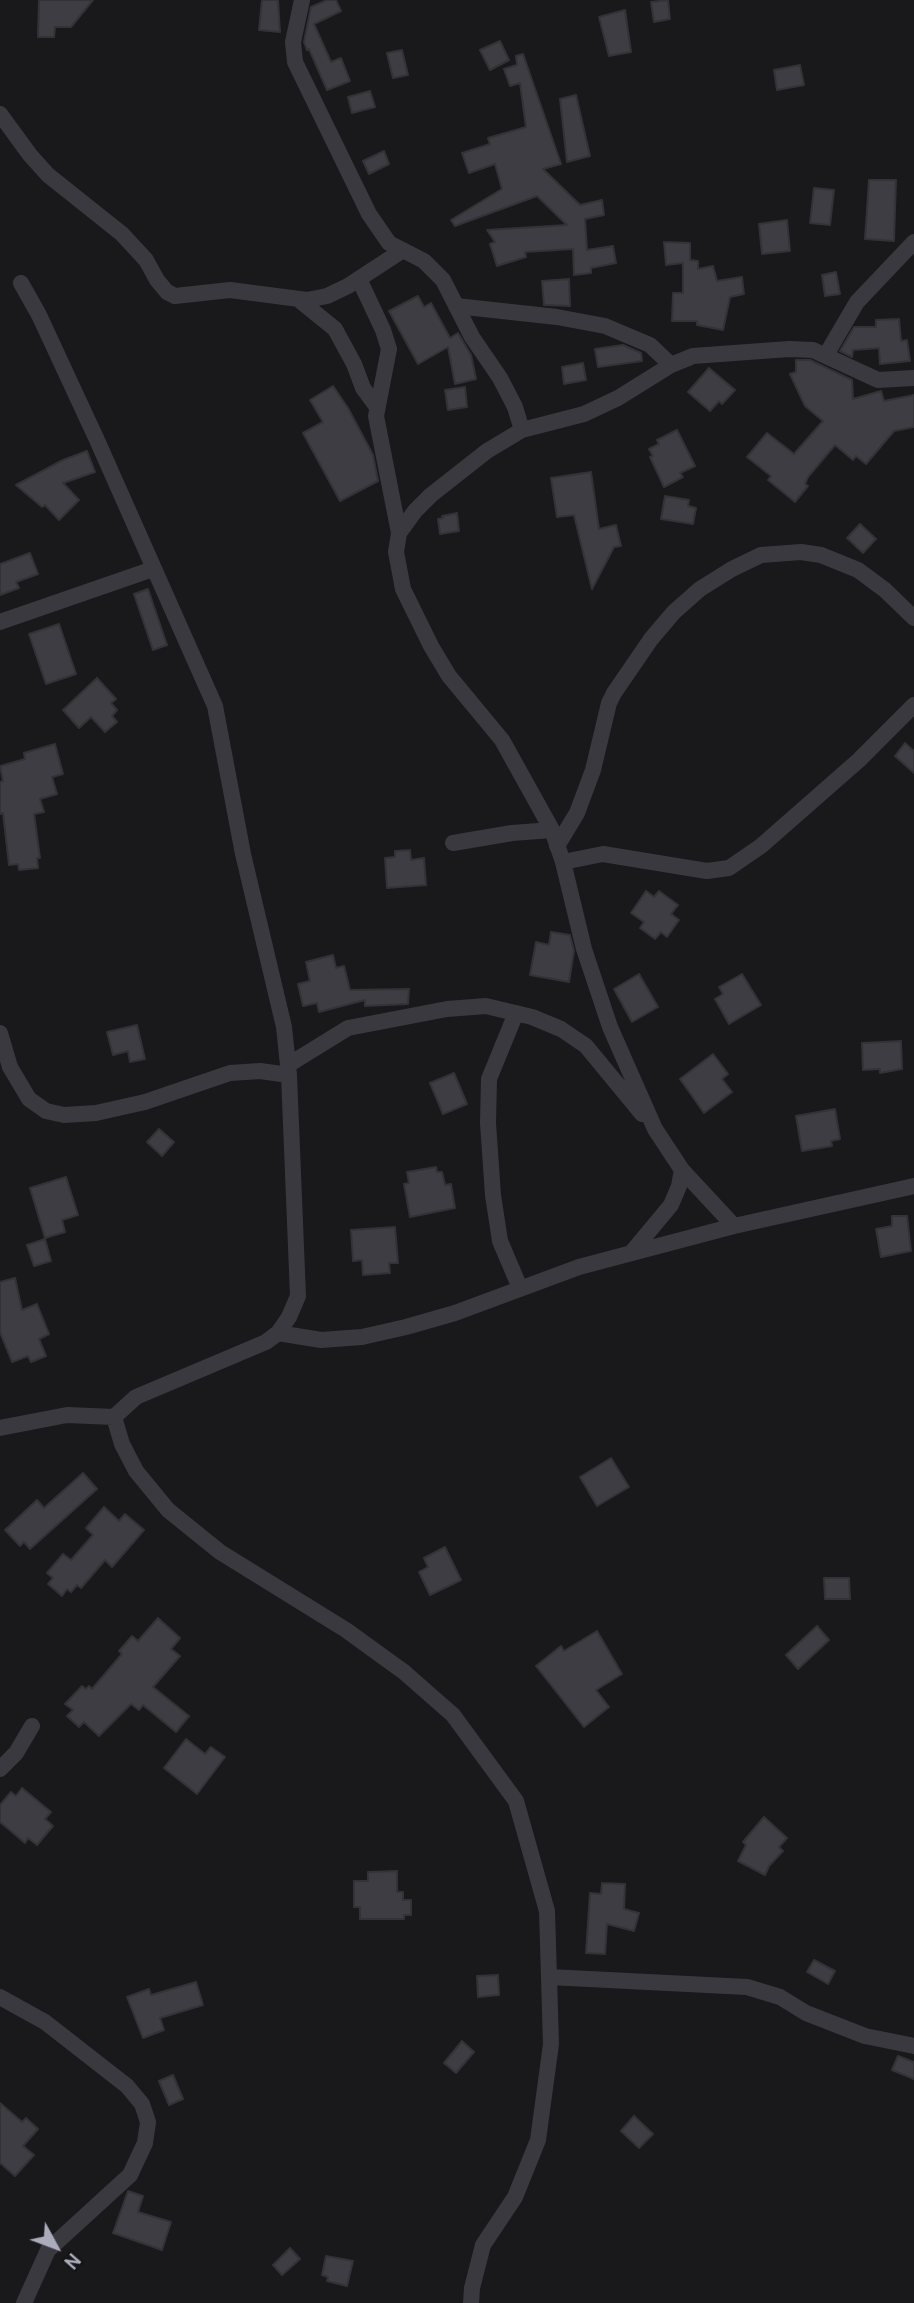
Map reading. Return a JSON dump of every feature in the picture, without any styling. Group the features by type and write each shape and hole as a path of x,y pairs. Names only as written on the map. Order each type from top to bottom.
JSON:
{"street":[{"path":"302,0 293,42 295,62 369,214 389,243 424,261 443,279 472,337 500,378 515,407 522,430"},
{"path":"0,114 48,176 122,234 134,246 167,292 176,296 230,290 307,300 327,296 403,250"},
{"path":"826,355 857,302 914,242"},
{"path":"359,279 389,349 377,407 377,426 399,533 396,552 403,589 449,676 502,740 555,838 584,949 610,1027 655,1129"},
{"path":"0,1428 66,1415 114,1417 136,1397 266,1342 278,1333 298,1296 289,1070 284,1027 243,854 215,706 87,418 39,315 21,284"},
{"path":"298,299 335,329 354,364 363,388 377,407"},
{"path":"456,306 556,317 605,326 650,345 671,365"},
{"path":"399,533 431,495 487,451 522,430 584,414 618,398 671,365 693,356 789,349 813,350 867,377 878,380 914,378"},
{"path":"555,838 577,813 593,770 608,704 614,693 651,639 674,612 700,590 732,569 761,555 801,552 821,555 858,570 885,590 914,618"},
{"path":"0,622 153,569"},
{"path":"563,862 603,854 707,871 729,868 761,846 830,786 914,705"},
{"path":"453,843 512,833 555,838"},
{"path":"0,1033 10,1068 29,1099 46,1111 64,1115 96,1114 145,1102 230,1073 289,1070 348,1028 447,1009 486,1006 532,1017 561,1029 586,1046 655,1129 682,1170 734,1226"},
{"path":"516,1013 489,1079 488,1123 493,1195 500,1241 520,1288"},
{"path":"631,1253 671,1205 682,1170"},
{"path":"278,1333 321,1340 362,1337 406,1327 455,1313 579,1267 734,1226 914,1186"},
{"path":"114,1417 122,1444 136,1471 168,1510 220,1552 346,1630 404,1672 453,1715 516,1801 547,1911 551,2044 538,2140 515,2197 483,2245 471,2303"},
{"path":"0,1769 16,1753 32,1726"},
{"path":"549,1977 747,1987 780,1997 806,2013 865,2036 914,2046"},
{"path":"0,1997 45,2022 127,2087 142,2105 148,2122 145,2143 130,2175 48,2250 24,2303"}],"building":[{"path":"39,0 93,0 71,27 55,27 54,37 38,37"},
{"path":"262,0 278,0 280,32 259,30"},
{"path":"327,0 336,0 341,11 314,24 331,62 341,58 350,81 327,90 304,42 311,7"},
{"path":"668,0 670,19 654,22 651,2"},
{"path":"625,10 631,52 609,56 599,17"},
{"path":"500,41 509,60 490,70 480,50"},
{"path":"402,50 408,75 393,78 387,53"},
{"path":"523,54 561,164 543,169 580,205 602,200 604,215 585,219 587,250 613,246 616,263 591,268 591,273 574,275 573,249 525,252 526,257 497,266 490,244 495,242 487,230 567,225 537,196 455,226 451,220 502,189 495,164 469,173 462,153 490,144 488,138 526,127 520,83 510,86 504,69 517,65 516,56"},
{"path":"800,65 804,85 777,90 774,70"},
{"path":"370,91 375,107 352,113 348,97"},
{"path":"576,95 590,156 567,162 560,99"},
{"path":"384,151 389,164 369,174 363,161"},
{"path":"869,180 896,180 894,241 865,239"},
{"path":"814,188 834,190 830,225 810,223"},
{"path":"787,220 790,251 762,254 759,224"},
{"path":"664,242 690,243 690,260 698,261 698,269 713,266 717,281 742,277 744,294 730,297 723,330 697,325 697,321 672,321 673,293 683,293 683,263 666,265"},
{"path":"836,272 840,294 825,296 822,275"},
{"path":"569,279 570,306 544,305 542,281"},
{"path":"418,296 424,307 431,303 450,338 458,333 471,355 476,379 455,384 448,347 418,364 389,311"},
{"path":"899,319 901,341 907,340 910,361 880,364 879,348 853,350 852,357 840,351 854,327 876,327 876,320"},
{"path":"623,345 641,353 642,361 598,367 595,349"},
{"path":"796,360 810,360 852,380 853,399 881,391 884,401 914,395 914,427 894,431 866,464 856,456 853,460 835,445 808,477 805,484 808,486 795,502 768,480 771,476 747,457 767,433 794,454 823,421 805,406 790,374 796,372"},
{"path":"583,363 586,380 564,384 562,367"},
{"path":"709,368 735,390 722,404 719,401 710,411 688,392"},
{"path":"333,386 373,455 378,481 340,501 303,433 323,422 310,400"},
{"path":"465,387 467,407 448,410 445,390"},
{"path":"677,430 695,466 680,473 683,477 664,487 649,449 659,444 657,440"},
{"path":"87,451 95,472 63,483 79,500 59,520 45,505 42,507 16,485 63,460"},
{"path":"591,472 599,529 616,525 621,546 614,547 592,589 574,515 557,517 551,478"},
{"path":"665,496 689,500 688,506 696,508 693,524 661,519"},
{"path":"457,513 459,531 440,534 438,519"},
{"path":"860,524 876,539 863,553 847,538"},
{"path":"30,553 38,574 16,582 19,588 0,595 0,564"},
{"path":"148,589 167,645 153,650 134,594"},
{"path":"59,624 76,674 46,684 29,634"},
{"path":"97,678 116,699 111,703 117,710 112,716 117,722 105,732 91,717 79,728 63,710"},
{"path":"905,743 914,751 914,773 895,756"},
{"path":"55,744 63,774 52,777 57,794 40,799 44,812 34,814 40,858 37,858 38,868 19,870 18,864 9,865 3,813 0,814 0,782 3,781 0,766 25,759 24,753"},
{"path":"410,850 411,860 424,858 426,885 387,888 385,858 395,857 395,851"},
{"path":"646,891 654,897 659,891 678,905 671,914 679,920 667,937 661,932 655,939 640,928 644,922 631,913"},
{"path":"551,932 570,935 574,951 569,982 530,975 536,942 549,945"},
{"path":"333,955 336,968 344,966 350,990 409,989 408,1004 365,1006 365,1000 319,1012 317,1003 303,1006 298,984 310,981 306,962"},
{"path":"639,974 658,1007 632,1022 614,989"},
{"path":"742,974 761,1005 729,1024 715,999 723,994 719,987"},
{"path":"137,1025 145,1059 130,1062 128,1051 113,1055 107,1032"},
{"path":"901,1041 902,1069 880,1073 880,1069 863,1070 862,1043"},
{"path":"713,1054 728,1074 722,1079 732,1092 704,1113 680,1079"},
{"path":"454,1073 467,1104 443,1114 430,1083"},
{"path":"835,1109 840,1139 831,1141 832,1146 802,1151 796,1116"},
{"path":"159,1129 174,1142 162,1156 147,1142"},
{"path":"436,1167 437,1172 442,1172 445,1185 451,1184 455,1208 410,1217 404,1184 409,1183 407,1172"},
{"path":"66,1177 78,1215 62,1220 65,1232 45,1238 30,1188"},
{"path":"892,1216 907,1216 911,1251 881,1257 876,1229 892,1226"},
{"path":"395,1227 398,1263 389,1263 390,1273 363,1275 362,1260 353,1261 351,1230"},
{"path":"45,1239 51,1261 34,1266 27,1245"},
{"path":"15,1278 22,1310 37,1304 49,1334 39,1339 46,1356 31,1362 28,1356 12,1362 0,1332 0,1282"},
{"path":"611,1458 629,1487 597,1506 580,1477"},
{"path":"83,1473 97,1489 30,1549 24,1542 20,1546 5,1530 37,1500 44,1508"},
{"path":"104,1507 119,1521 125,1514 144,1530 112,1567 105,1560 81,1588 77,1585 71,1592 67,1589 62,1596 48,1584 53,1578 47,1573 63,1554 71,1560 93,1535 86,1528"},
{"path":"445,1547 461,1580 430,1595 419,1572 428,1567 424,1558"},
{"path":"824,1578 849,1578 850,1599 825,1599"},
{"path":"158,1618 180,1638 171,1649 180,1656 153,1687 189,1716 176,1732 143,1705 139,1710 131,1704 99,1736 84,1722 79,1727 67,1716 73,1710 65,1704 82,1686 92,1689 122,1654 119,1651 132,1636 138,1641"},
{"path":"817,1626 829,1640 798,1669 786,1655"},
{"path":"597,1631 622,1674 596,1690 609,1707 584,1727 536,1666 561,1646 564,1651"},
{"path":"186,1739 205,1754 211,1747 225,1757 197,1794 164,1768"},
{"path":"22,1788 51,1812 45,1819 53,1826 37,1845 28,1838 25,1843 0,1822 0,1805 11,1792 16,1796"},
{"path":"764,1817 787,1838 779,1847 783,1851 769,1866 765,1875 738,1861 746,1845 743,1842"},
{"path":"397,1871 397,1892 403,1892 403,1900 411,1900 411,1915 404,1915 404,1919 360,1919 360,1907 354,1907 354,1881 368,1881 368,1872"},
{"path":"602,1883 625,1884 624,1909 639,1913 634,1931 607,1924 605,1954 586,1953 590,1893 601,1894"},
{"path":"814,1960 835,1971 828,1984 807,1972"},
{"path":"498,1975 499,1995 478,1997 477,1976"},
{"path":"196,1982 203,2005 160,2018 164,2030 143,2038 127,1997 149,1989 151,1995"},
{"path":"462,2041 474,2052 456,2073 444,2063"},
{"path":"898,2056 914,2062 914,2079 892,2070"},
{"path":"173,2075 183,2099 169,2105 159,2081"},
{"path":"0,2103 22,2122 26,2118 38,2129 23,2146 34,2155 15,2176 0,2163"},
{"path":"634,2116 653,2134 639,2148 621,2131"},
{"path":"128,2191 143,2196 138,2212 171,2222 162,2250 113,2233"},
{"path":"290,2248 300,2259 282,2275 273,2265"},
{"path":"326,2256 353,2261 347,2286 327,2281 328,2277 322,2275"}]}
